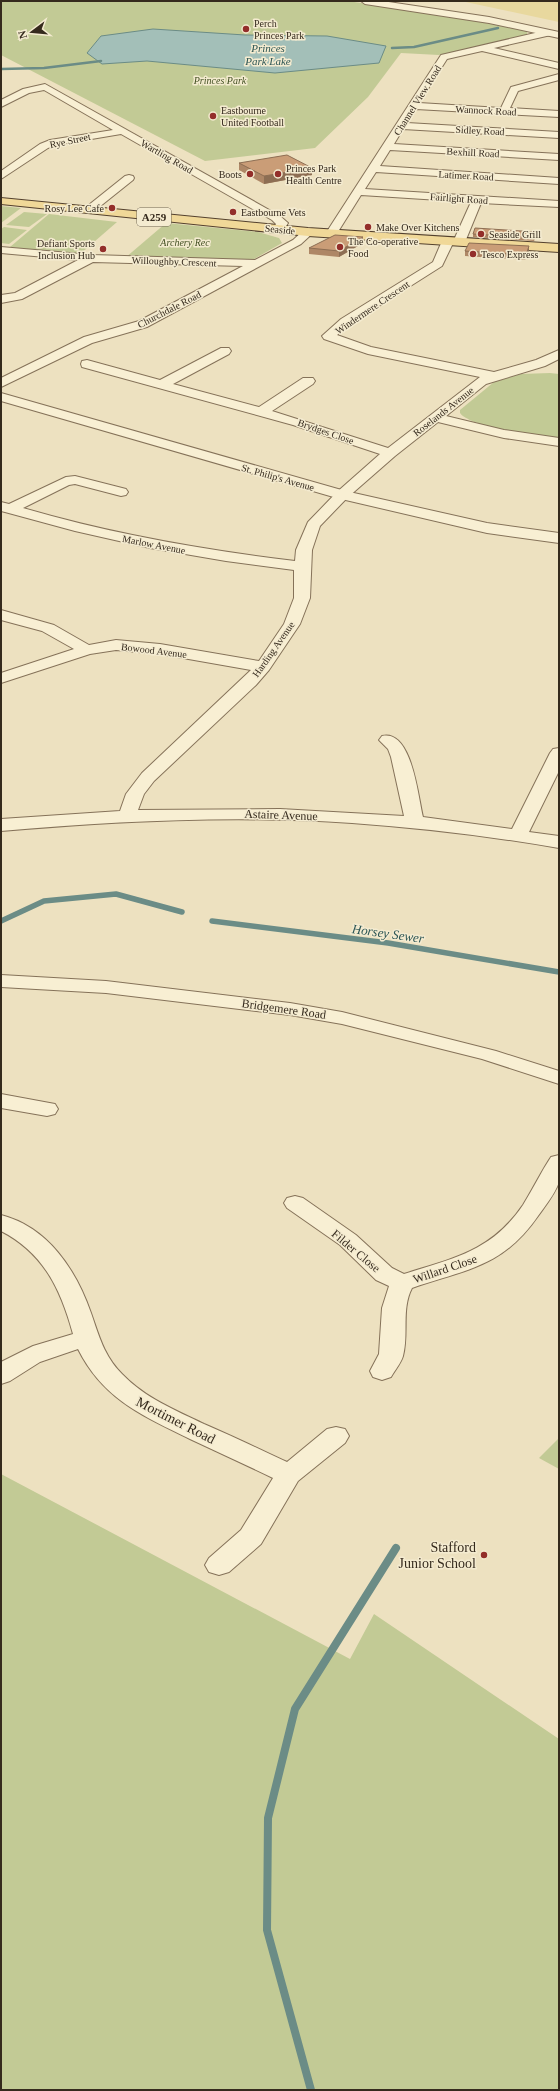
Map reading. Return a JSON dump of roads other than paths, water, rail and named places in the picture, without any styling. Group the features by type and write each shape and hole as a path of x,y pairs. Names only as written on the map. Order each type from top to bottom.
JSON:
{"main road":[{"name":"Seaside","path":"1,201 308,232 559,248"}],"street":[{"path":"365,1 489,20 559,35"},
{"name":"Channel View Road","path":"332,233 444,57 548,33"},
{"path":"480,48 559,66"},
{"path":"504,111 514,89 559,77"},
{"name":"Wartling Road","path":"1,104 26,91 45,87 276,218 282,223 279,229"},
{"name":"Wannock Road","path":"414,106 559,114"},
{"name":"Sidley Road","path":"400,126 559,135"},
{"name":"Rye Street","path":"1,176 44,146 54,142 123,131"},
{"name":"Bexhill Road","path":"387,147 559,157"},
{"name":"Latimer Road","path":"373,169 559,180"},
{"path":"89,210 129,178"},
{"name":"Fairlight Road","path":"359,192 559,204"},
{"path":"453,242 477,200"},
{"name":"Churchdale Road","path":"1,382 88,340 143,324 234,274 297,242 308,232"},
{"name":"Windermere Crescent","path":"453,242 438,264 345,322 328,336 368,350 494,376"},
{"name":"Willoughby Crescent","path":"1,250 92,258 256,263"},
{"name":"Willoughby Crescent","path":"1,299 18,296 92,258"},
{"path":"214,262 214,269 234,274"},
{"path":"160,385 225,351"},
{"name":"Roselands Avenue","path":"342,495 390,453 481,381 494,376 537,365 559,354"},
{"name":"Brydges Close","path":"87,364 298,422 390,453"},
{"path":"537,365 559,369"},
{"path":"261,412 308,381"},
{"name":"St. Philip's Avenue","path":"1,397 342,495 487,528 559,538"},
{"path":"435,417 504,434 559,442"},
{"name":"Marlow Avenue","path":"5,508 66,481 75,480 121,492"},
{"name":"Harding Avenue","path":"128,815 129,805 136,792 148,777 263,667 292,624 302,598 302,566 304,550 313,525 342,495"},
{"name":"Marlow Avenue","path":"5,508 75,527 183,550 302,566"},
{"path":"1,615 48,628 87,650"},
{"name":"Bowood Avenue","path":"1,678 87,650 116,645 134,646 263,667"},
{"path":"388,740 396,747 400,757 415,823"},
{"path":"519,834 559,753"},
{"name":"Astaire Avenue","path":"1,825 128,815 267,814 357,818 415,823 519,834 559,842"},
{"name":"Bridgemere Road","path":"1,981 106,987 297,1010 342,1018 481,1053 559,1078"},
{"path":"1,1101 47,1109"},
{"name":"Willard Close","path":"403,1283 421,1276 467,1263 490,1253 508,1240 523,1223 559,1162"},
{"name":"Filder Close","path":"295,1203 348,1240 384,1274 403,1283"},
{"name":"Mortimer Road","path":"1,1222 16,1229 41,1246 58,1268 72,1293 86,1339 96,1359 111,1379 127,1395 146,1407 289,1474"},
{"path":"382,1371 391,1356 394,1305 397,1292 403,1283"},
{"path":"1,1375 24,1359 40,1351 86,1339"},
{"path":"218,1565 251,1537 289,1474 336,1436"}],"water":[{"name":"Princes Park Lake","path":"153,29 245,35 327,36 386,46 379,63 275,73 147,61 102,64 87,53 101,36"}],"waterway":[{"path":"392,48 414,47 498,28"},
{"path":"1,69 44,68 101,61"},
{"name":"Horsey Sewer","path":"1,921 44,901 116,894 182,912"},
{"name":"Horsey Sewer","path":"212,921 388,943 559,972"},
{"path":"311,2090 267,1930 268,1818 295,1709 396,1548"}],"place":[{"name":"Perch Princes Park","path":"246,29"},
{"name":"Eastbourne United Football","path":"213,116"},
{"name":"Boots","path":"250,174"},
{"name":"Princes Park Health Centre","path":"278,174"},
{"name":"Rosy Lee Cafe","path":"112,208"},
{"name":"Eastbourne Vets","path":"233,212"},
{"name":"Make Over Kitchens","path":"368,227"},
{"name":"Seaside Grill","path":"481,234"},
{"name":"The Co-operative Food","path":"340,247"},
{"name":"Defiant Sports Inclusion Hub","path":"103,249"},
{"name":"Tesco Express","path":"473,254"},
{"name":"Stafford Junior School","path":"484,1555"}],"park label":[{"name":"Princes Park","path":"220,80"},
{"name":"Archery Rec","path":"185,242"}]}
